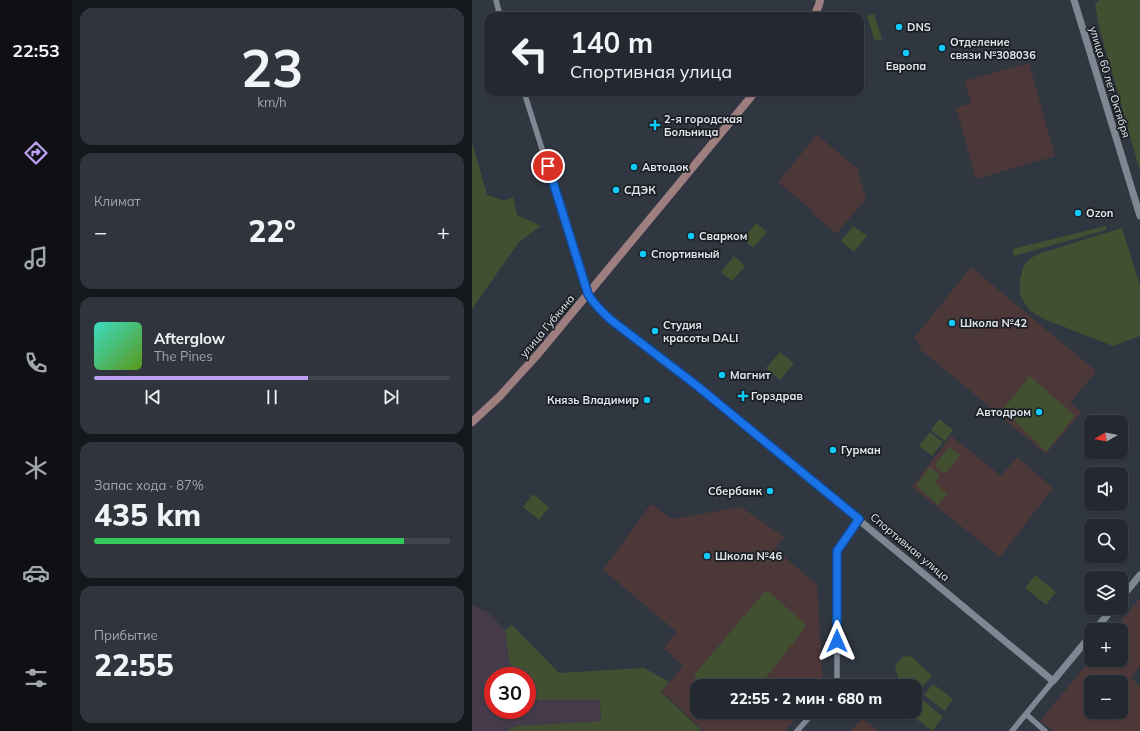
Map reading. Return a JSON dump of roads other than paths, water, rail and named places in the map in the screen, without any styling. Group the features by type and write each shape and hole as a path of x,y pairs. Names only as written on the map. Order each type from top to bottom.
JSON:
{"main road":[{"path":"816,12 821,2"},
{"name":"улица Губкина","path":"472,422 500,396 538,354 752,96"}],"street":[{"path":"496,0 499,12"},
{"name":"улица 60 лет Октября","path":"1074,0 1140,216"},
{"path":"525,96 588,294"},
{"name":"Спортивная улица","path":"588,294 611,320 696,385 1053,681"},
{"path":"837,679 837,551 859,519"},
{"path":"1128,590 1140,575"},
{"path":"1101,623 1107,615"},
{"path":"1012,731 1084,643"},
{"path":"1026,714 1045,731"},
{"path":"797,731 808,719"}],"place":[{"name":"DNS","path":"899,27"},
{"name":"Отделение связи №308036","path":"942,48"},
{"name":"Европа","path":"906,53"},
{"name":"2-я городская Больница","path":"655,125"},
{"name":"Автодок","path":"634,167"},
{"name":"СДЭК","path":"616,190"},
{"name":"Ozon","path":"1078,213"},
{"name":"Сварком","path":"691,236"},
{"name":"Спортивный","path":"643,254"},
{"name":"Школа №42","path":"952,323"},
{"name":"Студия красоты DALI","path":"655,331"},
{"name":"Магнит","path":"722,375"},
{"name":"Горздрав","path":"743,396"},
{"name":"Князь Владимир","path":"647,400"},
{"name":"Автодром","path":"1039,412"},
{"name":"Гурман","path":"833,450"},
{"name":"Сбербанк","path":"770,491"},
{"name":"Школа №46","path":"707,556"}]}
